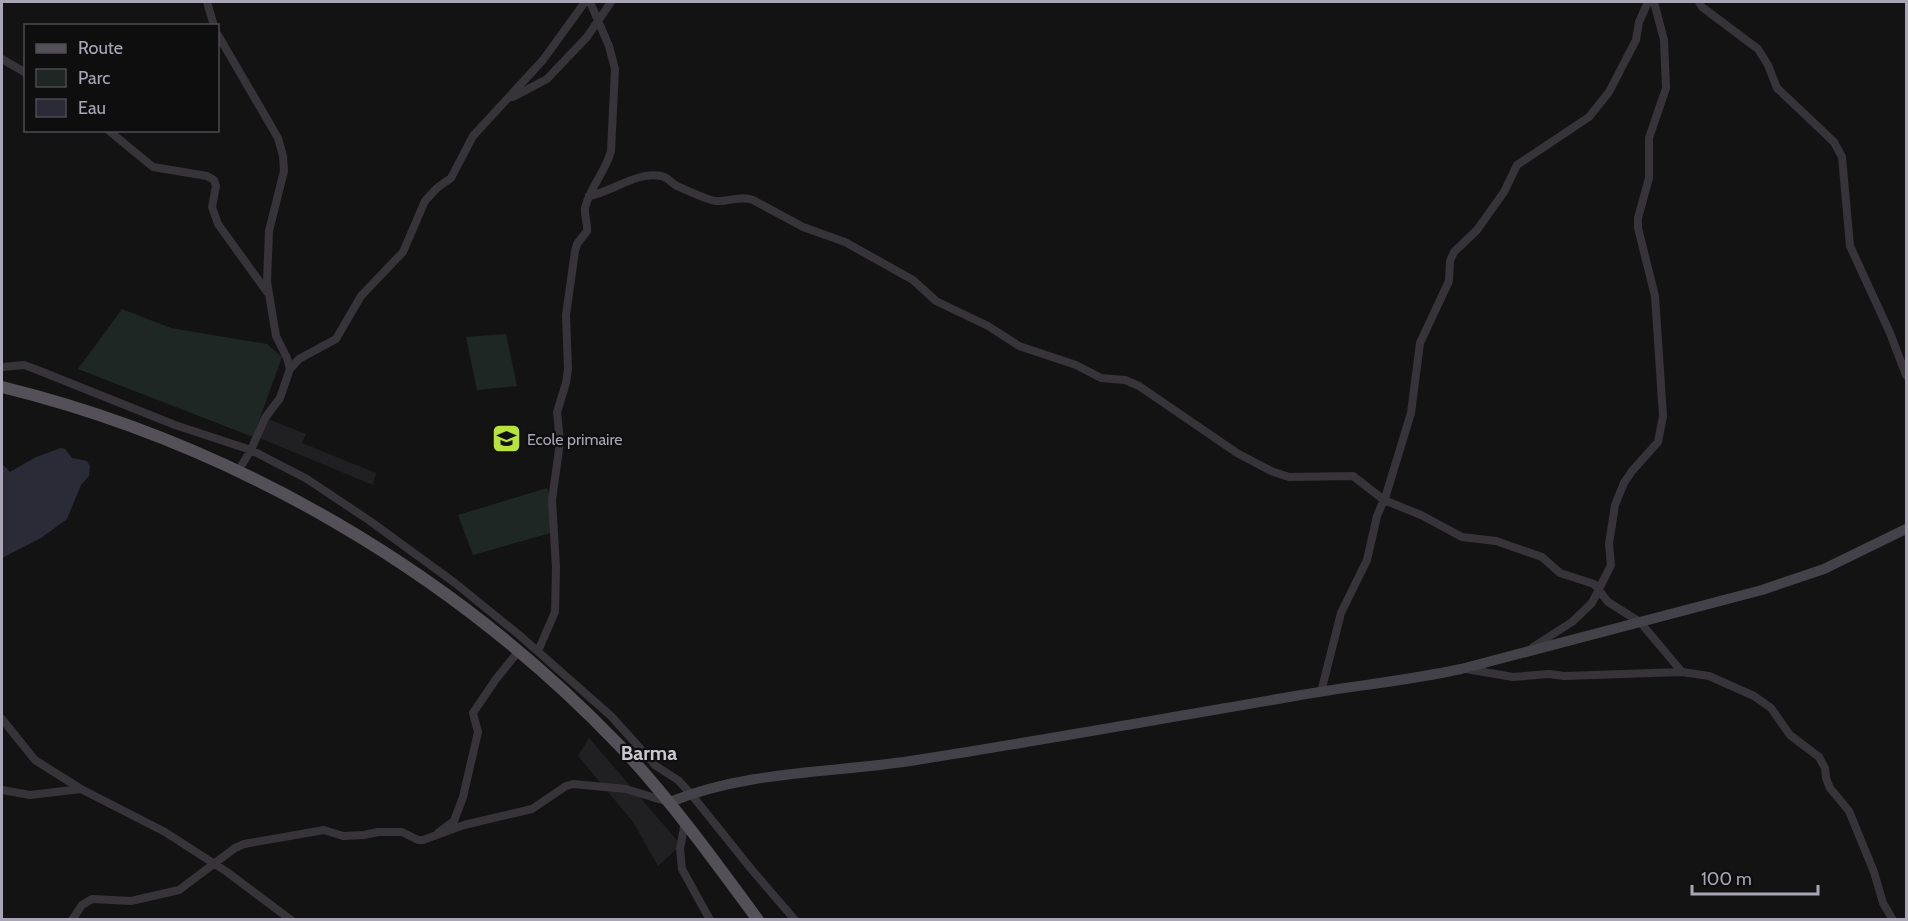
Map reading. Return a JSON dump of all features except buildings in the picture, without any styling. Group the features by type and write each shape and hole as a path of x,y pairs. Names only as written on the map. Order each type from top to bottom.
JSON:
{"main road":[{"path":"2,387 99,415 238,471 326,517 412,570 518,652 575,702 619,745 670,802 758,920"}],"street":[{"path":"207,2 213,24"},
{"path":"238,471 251,450 265,418 280,398 290,369 299,359 336,339 361,296 403,252 425,201 451,178 473,136 543,60 587,2 609,46 615,69 611,151 608,163 589,196 585,216 587,231 577,244 575,251 566,315 568,369 557,412 560,442 552,500 556,568 555,612 538,651"},
{"path":"508,99 547,79 588,37 611,2"},
{"path":"1322,692 1341,613 1367,560 1377,516 1411,414 1420,343 1449,281 1450,261 1454,252 1477,230 1504,192 1517,165 1589,117 1609,92 1636,40 1638,22 1648,2"},
{"path":"1528,651 1572,622 1592,603 1611,565 1609,544 1616,506 1624,483 1658,442 1662,430 1655,296 1638,228 1639,212 1649,178 1649,138 1666,88 1664,39 1654,2"},
{"path":"1699,2 1702,7 1758,49 1768,64 1777,88 1834,142 1842,157 1850,246 1890,333 1906,375"},
{"path":"219,37 278,138 283,156 284,171 268,231 267,282 276,336 290,369"},
{"path":"2,59 24,72"},
{"path":"110,132 153,167 207,176 214,180 216,186 212,207 218,224 268,293"},
{"path":"589,196 603,193 648,175 659,175 709,200 717,202 746,197 753,200 803,227 845,242 912,280 936,301 988,326 1018,346 1076,365 1101,378 1125,380 1139,386 1237,453 1271,471 1289,477 1353,477 1366,484 1384,500 1421,515 1462,537 1496,542 1542,557 1560,573 1594,584 1608,602 1640,622 1682,672"},
{"path":"2,367 24,366 35,369 175,425 251,450 306,479 370,521 454,583 538,651 611,716 656,766 678,780 691,794 795,920"},
{"path":"72,920 82,905 92,899 121,902 179,890 244,843 324,831 343,836 402,832 418,840 464,825 532,809 566,786 573,784 626,789 670,802 691,794 764,777 907,761 1425,677 1798,579 1824,569 1906,529"},
{"path":"435,836 454,821 463,797 478,732 473,712 518,652"},
{"path":"1461,669 1513,677 1550,674 1564,676 1682,672 1709,676 1754,696 1771,708 1790,735 1820,757 1826,768 1826,778 1830,788 1849,811 1874,872 1883,903 1893,920"},
{"path":"2,720 35,760 81,789 165,832 215,864 291,920"},
{"path":"2,790 30,795 81,789"},
{"path":"685,822 680,849 682,869 711,920"}],"shaded area":[{"path":"265,418 306,434 302,443 376,473 373,485 257,437"},
{"path":"589,738 681,845 658,866 633,822 578,756"}],"green space":[{"path":"122,309 171,328 267,344 282,357 253,437 78,369"},
{"path":"506,334 517,386 477,390 466,337"},
{"path":"547,488 552,500 554,532 473,555 458,515"}],"water":[{"path":"61,448 65,449 72,458 87,461 90,466 89,476 81,485 67,519 41,538 2,558 2,464 10,472 36,457"}],"place":[{"name":"Ecole primaire","path":"506,439"}],"district":[{"name":"Barma","path":"649,753"}]}
